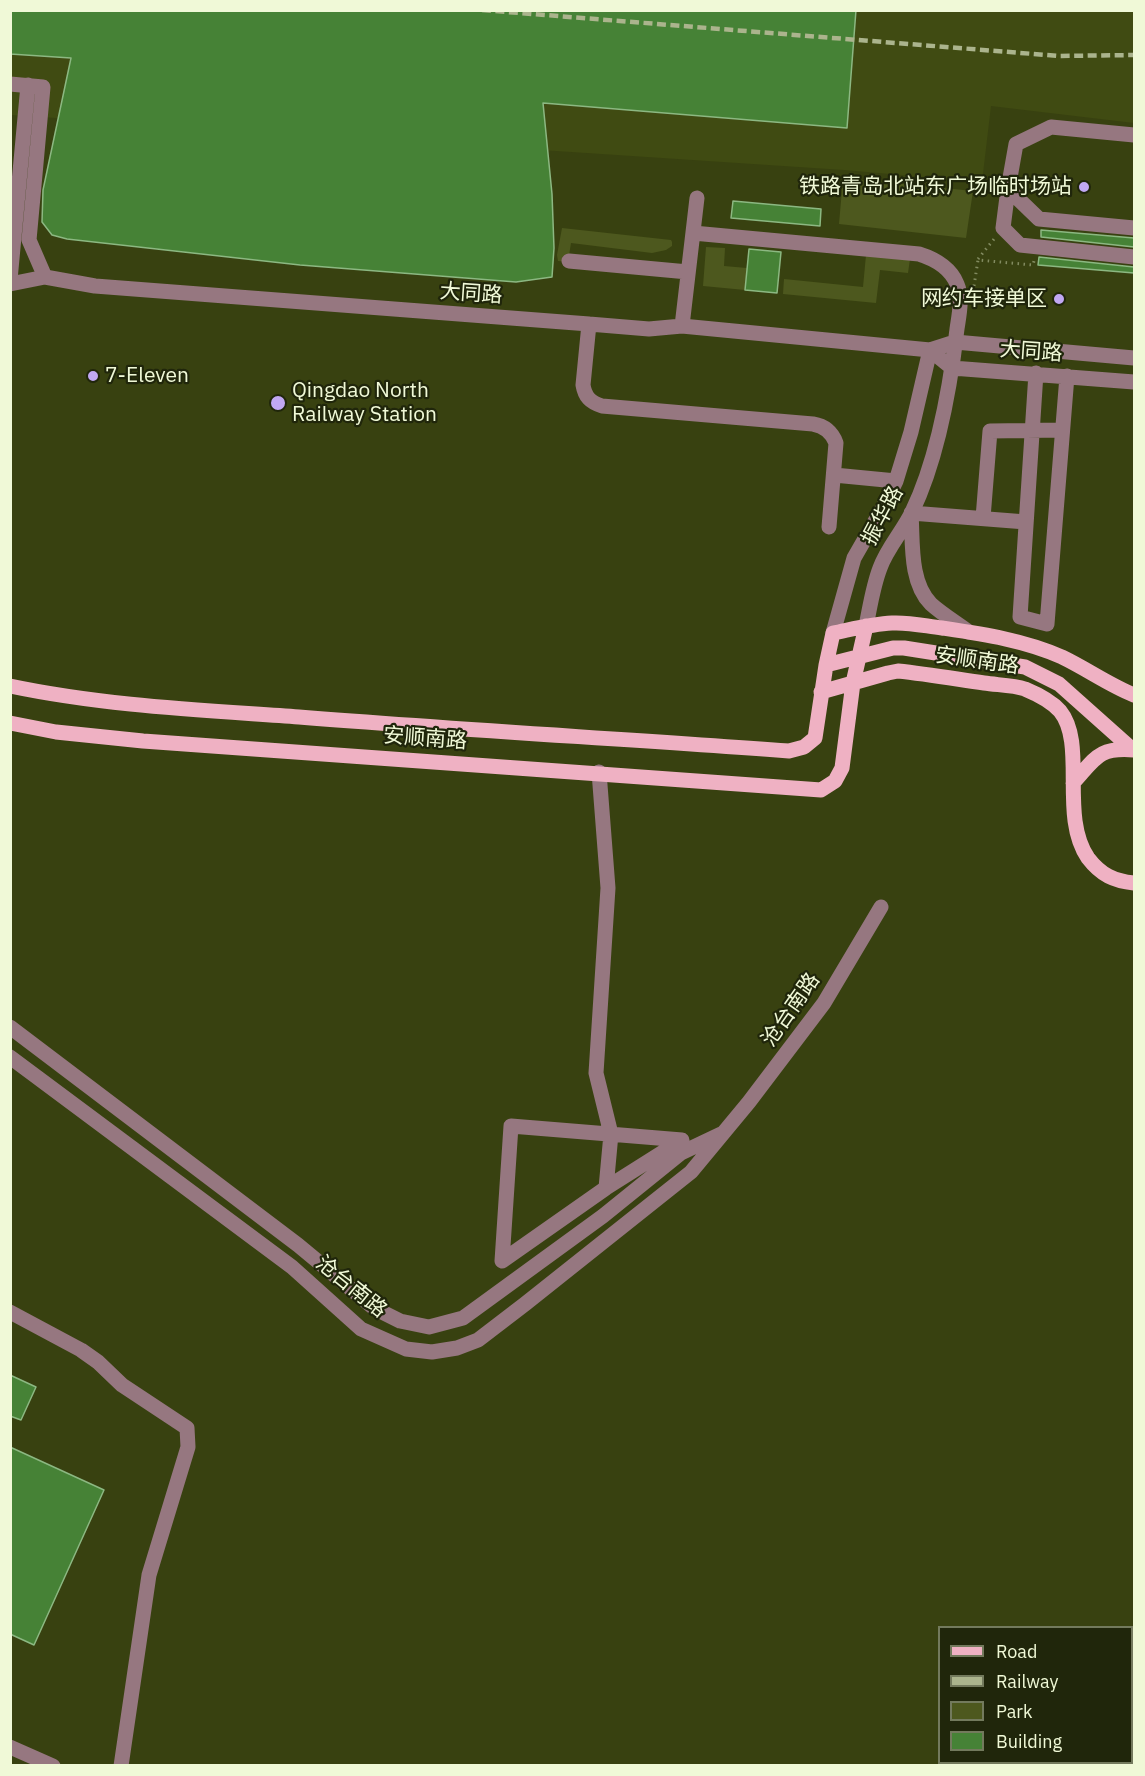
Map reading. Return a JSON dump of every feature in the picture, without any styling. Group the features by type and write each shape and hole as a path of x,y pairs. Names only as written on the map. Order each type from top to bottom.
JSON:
{"main road":[{"name":"安顺南路","path":"834,633 893,622 969,632 1026,644 1062,657 1134,695"},
{"name":"振华路","path":"835,781 842,768 853,683 866,626"},
{"path":"821,692 834,633"},
{"path":"826,665 893,648 904,648 1024,667 1059,684 1134,750"},
{"name":"安顺南路","path":"10,686 62,697 124,704 789,751 804,747 815,738 821,692 898,671 1024,689 1046,699 1060,711 1070,728 1074,810 1077,833 1083,849 1093,864 1109,878 1134,883"},
{"name":"安顺南路","path":"10,723 56,732 143,741 599,772 821,790 835,781"},
{"path":"1073,783 1101,753 1118,749 1134,750"}],"street":[{"path":"10,84 43,87 29,240 45,277"},
{"path":"10,279 28,85"},
{"path":"1134,135 1051,127 1016,144 1003,228 1020,245 1134,257"},
{"path":"1008,189 1039,219 1134,228"},
{"path":"682,326 697,198"},
{"name":"振华路","path":"693,233 906,252 928,257 945,267 958,285 960,304 956,342 938,436 912,513 880,566 866,626"},
{"path":"569,261 688,272"},
{"name":"大同路","path":"10,284 45,277 95,286 589,324 649,328 682,326 930,350 956,342 1134,358"},
{"path":"589,324 583,385 584,394 594,404 819,425 833,435 836,443 829,527"},
{"path":"930,350 952,368"},
{"name":"振华路","path":"834,633 854,558 896,481 911,432 930,350"},
{"name":"大同路","path":"952,368 1134,382"},
{"path":"1036,373 1020,617 1047,624 1067,376"},
{"path":"983,518 990,430 1062,430"},
{"path":"834,475 896,481"},
{"path":"969,632 930,603 921,588 915,570 912,513 1026,522"},
{"path":"599,772 608,888 596,1073 611,1134 606,1188"},
{"name":"沧台南路","path":"10,1057 292,1267 361,1329 406,1349 432,1352 457,1348 478,1340 525,1305 691,1173 824,1003 881,907"},
{"name":"沧台南路","path":"10,1027 298,1245 374,1308 400,1321 429,1328 463,1318 603,1216 681,1153 726,1131"},
{"path":"511,1126 611,1134 682,1140 606,1188 502,1261 511,1126"},
{"path":"10,1312 81,1350 98,1362 122,1385 187,1428 188,1447 149,1575 121,1766"},
{"path":"10,1746 53,1766"}],"path":[{"path":"973,295 978,260 1003,228"},
{"path":"978,260 1034,265 1036,247"}],"shaded area":[{"path":"10,11 1134,11 1134,123 991,106 982,182 844,170 11,115"}],"green space":[{"path":"843,178 973,191 966,238 839,224"},
{"path":"562,228 671,240 672,246 652,253 571,243 568,262 558,261"},
{"path":"706,247 725,248 724,266 747,268 745,290 703,286"},
{"path":"866,255 910,259 908,273 880,270 876,303 783,294 784,279 863,287"}],"building":[{"path":"10,10 856,10 847,128 543,103 552,194 554,248 552,277 516,282 300,265 67,239 52,235 42,222 43,190 71,58 10,54"},
{"path":"733,201 821,209 820,226 731,218"},
{"path":"1041,230 1134,238 1134,247 1041,237"},
{"path":"749,249 781,252 777,293 745,290"},
{"path":"1039,257 1134,267 1134,273 1038,265"},
{"path":"10,1375 36,1387 21,1420 10,1416"},
{"path":"10,1447 104,1490 34,1645 10,1634"}],"railway":[{"path":"482,10 1059,56 1134,55"}],"place":[{"name":"铁路青岛北站东广场临时场站","path":"1084,187"},
{"name":"网约车接单区","path":"1059,299"},
{"name":"7-Eleven","path":"93,376"},
{"name":"Qingdao North Railway Station","path":"278,403"}]}
